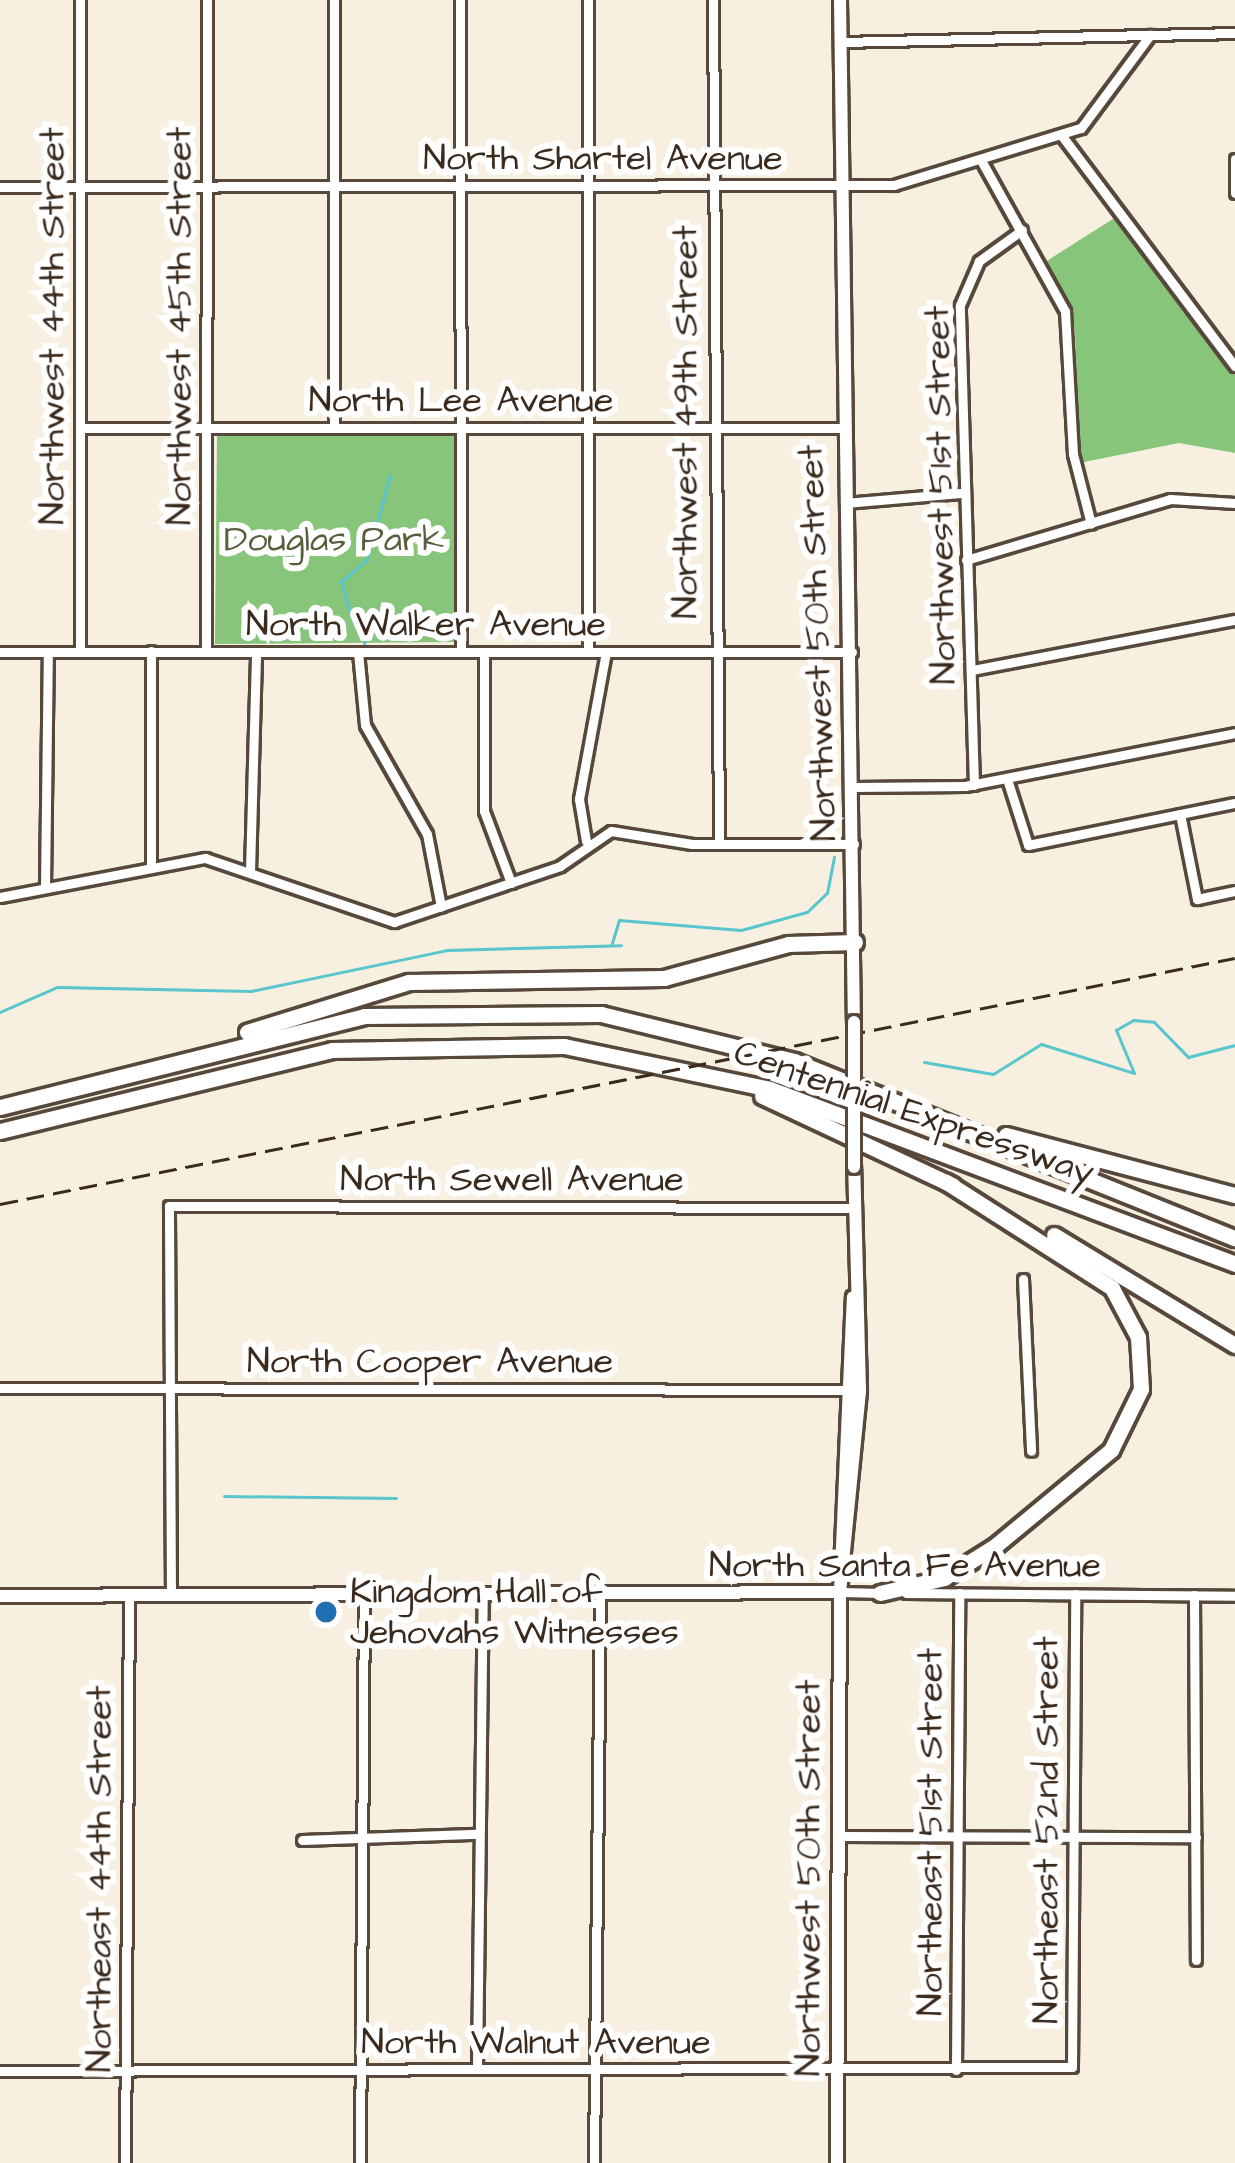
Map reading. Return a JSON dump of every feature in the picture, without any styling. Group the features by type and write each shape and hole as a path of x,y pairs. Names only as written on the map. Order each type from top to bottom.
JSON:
{"highway":[{"path":"160,1065 384,986 483,975 664,978 788,944 855,950"},
{"name":"Centennial Expressway","path":"0,1107 364,1016 531,1008 742,1044 938,1117 1231,1236"},
{"name":"Centennial Expressway","path":"0,1131 378,1044 526,1042 704,1072 956,1151 1235,1264"},
{"path":"704,1072 946,1182 1139,1280 1235,1345"},
{"path":"938,1117 1235,1195"},
{"path":"880,1593 944,1578 995,1546 1111,1450 1141,1389 1138,1337 1112,1288 946,1182"}],"main road":[{"name":"Northwest 50th Street","path":"838,2163 840,1592 855,1284 855,844 841,428 841,0"},
{"name":"North Santa Fe Avenue","path":"0,1596 600,1597 840,1592"}],"street":[{"name":"Northwest 44th Street","path":"80,0 80,652"},
{"name":"Northwest 45th Street","path":"206,652 207,0"},
{"path":"334,0 334,428"},
{"path":"460,0 461,652"},
{"path":"588,0 588,652"},
{"name":"Northwest 49th Street","path":"712,0 719,844"},
{"path":"841,42 1235,33"},
{"name":"North Shartel Avenue","path":"0,187 841,187 982,162 1062,136 1103,110 1150,35"},
{"path":"1062,136 1235,366"},
{"path":"1235,159 1235,194"},
{"path":"982,162 1022,230 1069,327 1073,454 1091,524"},
{"name":"Northwest 51st Street","path":"974,785 961,493 961,295 979,261 1022,230"},
{"path":"1225,353 1235,345"},
{"name":"North Lee Avenue","path":"81,428 841,428"},
{"path":"845,503 961,493"},
{"path":"966,560 1185,496 1235,503"},
{"path":"972,670 1235,620"},
{"name":"North Walker Avenue","path":"0,652 852,652"},
{"path":"45,887 48,652"},
{"path":"151,865 152,652"},
{"path":"250,871 256,652"},
{"path":"358,652 365,725 427,834 441,907"},
{"path":"484,652 485,819 511,883"},
{"path":"586,841 578,799 606,652"},
{"path":"854,788 974,785 1235,733"},
{"path":"1007,779 1018,834 1034,844 1235,803"},
{"path":"1180,814 1197,899 1235,891"},
{"path":"0,897 205,858 387,922 560,866 586,841 626,830 719,844 855,844"},
{"name":"North Sewell Avenue","path":"170,1388 169,1206 854,1208"},
{"path":"1023,1279 1031,1450"},
{"name":"North Cooper Avenue","path":"0,1388 853,1390"},
{"path":"170,1388 171,1596"},
{"name":"North Santa Fe Avenue","path":"840,1592 1235,1596"},
{"name":"Northeast 51st Street","path":"956,2070 959,1593"},
{"name":"Northeast 52nd Street","path":"1072,2067 1075,1594"},
{"path":"1194,1595 1196,1960"},
{"name":"Northeast 44th Street","path":"125,2163 129,1596"},
{"path":"360,2163 364,1596"},
{"path":"477,2068 483,1597"},
{"path":"594,2163 600,1597"},
{"path":"302,1840 361,1833 478,1834"},
{"path":"839,1836 1196,1837"},
{"name":"North Walnut Avenue","path":"0,2071 594,2067 838,2072 1072,2067"}],"green space":[{"path":"1116,217 1235,375 1235,453 1179,443 1079,463 1075,331 1045,262"},
{"name":"Douglas Park","path":"217,434 454,436 456,642 215,644"}],"waterway":[{"path":"351,616 341,582 367,559 390,475"},
{"path":"355,619 363,632"},
{"path":"364,650 365,622"},
{"path":"612,943 619,920 741,930 807,912 827,893 834,857"},
{"path":"0,1012 57,987 251,991 447,950 621,945"},
{"path":"924,1062 993,1074 1041,1044 1134,1073 1116,1030 1133,1020 1154,1022 1188,1057 1235,1045"},
{"path":"224,1496 396,1498"}],"railway":[{"path":"0,1204 1235,958"}],"place":[{"name":"Kingdom Hall of Jehovahs Witnesses","path":"326,1612"}]}
